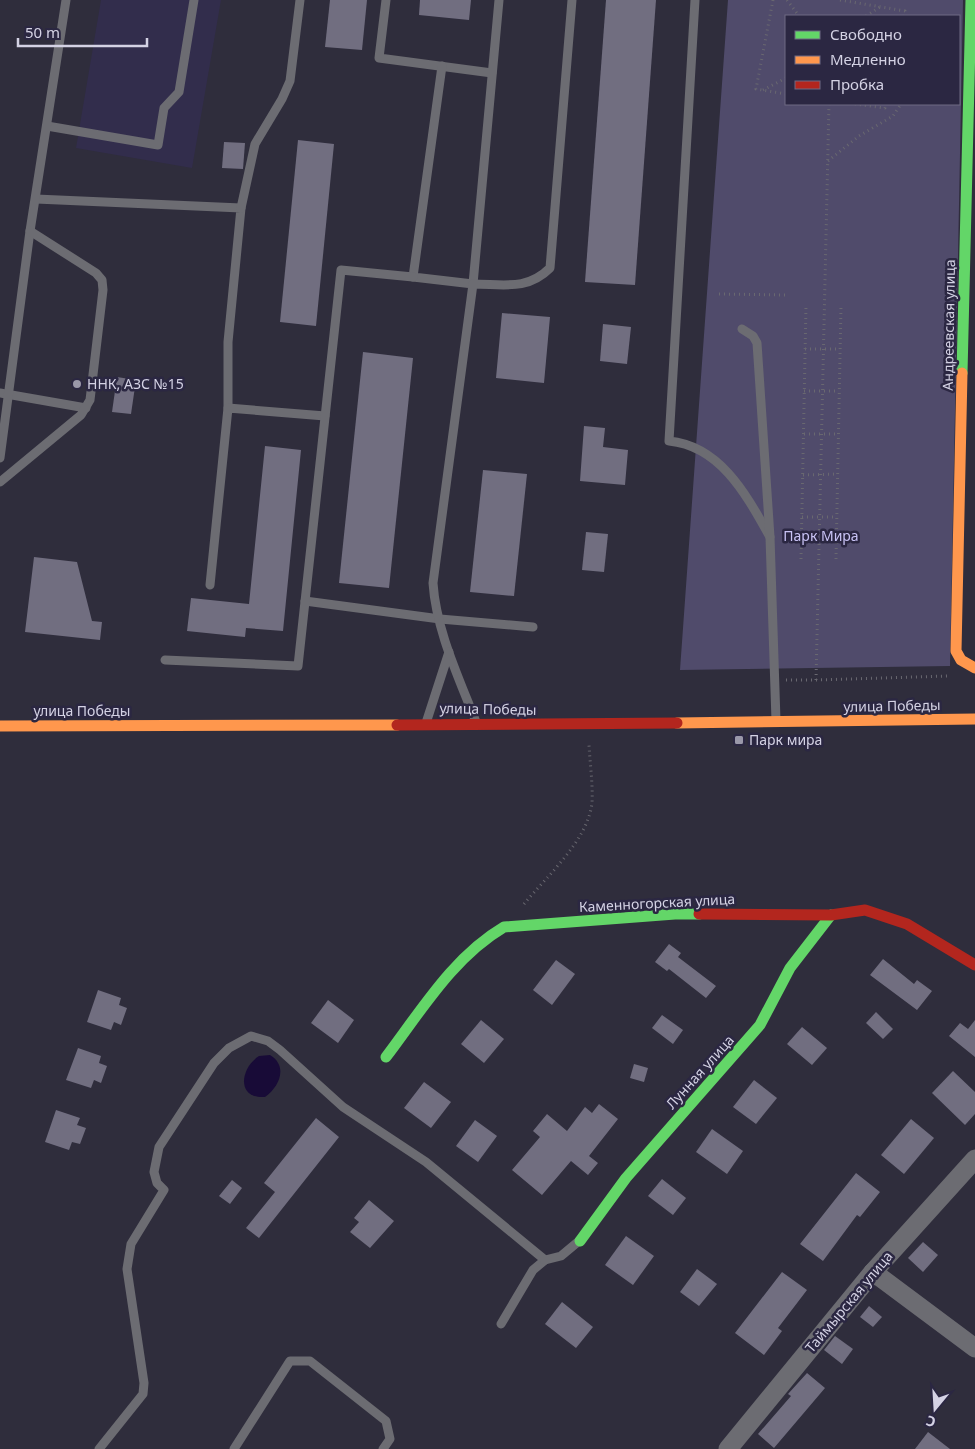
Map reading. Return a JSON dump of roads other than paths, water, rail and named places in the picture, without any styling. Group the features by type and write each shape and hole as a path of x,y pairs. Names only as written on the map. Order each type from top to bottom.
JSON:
{"street":[{"name":"Андреевская улица","path":"971,0 956,651 961,660 972,668"},
{"name":"улица Победы","path":"0,726 426,723 589,726 975,719"},
{"name":"Каменногорская улица","path":"386,1057 468,953 490,933 504,927 675,914 831,915 852,910 878,913 921,933 975,965"},
{"name":"Лунная улица","path":"580,1241 626,1178 760,1024 790,968 831,915"},
{"name":"Таймырская улица","path":"728,1449 873,1272 975,1159"},
{"path":"873,1272 975,1348"}],"lane":[{"path":"0,458 30,231 66,0"},
{"path":"47,126 158,145 164,108 179,92 194,0"},
{"path":"210,585 228,408 228,342 241,208 255,144 282,99 290,81 300,0"},
{"path":"386,0 379,58 492,73"},
{"path":"477,724 449,652 434,596 433,583 474,284 499,0"},
{"path":"165,660 298,666 341,270 474,284 527,284 540,278 550,268 572,0"},
{"path":"695,0 669,442 679,442 712,457 743,490 770,537"},
{"path":"413,277 442,66"},
{"path":"36,199 241,208"},
{"path":"0,482 86,408 90,400 103,290 102,280 96,272 30,231"},
{"path":"742,329 753,336 757,344 770,537 776,723"},
{"path":"0,393 10,393 86,408"},
{"path":"228,408 325,416"},
{"path":"305,601 440,619 533,627"},
{"path":"426,723 449,652"},
{"path":"99,1449 143,1394 144,1383 126,1269 131,1244 164,1190 157,1183 154,1172 159,1147 214,1063 239,1040 251,1036 268,1041 274,1045 343,1107 426,1162 545,1260"},
{"path":"501,1324 532,1270 545,1260 560,1256 580,1241"},
{"path":"234,1449 290,1361 310,1361 386,1421 390,1439 382,1449"}],"place":[{"name":"ННК, АЗС №15","path":"77,384"},
{"name":"Парк мира","path":"739,740"}],"park label":[{"name":"Парк Мира","path":"821,536"}]}
